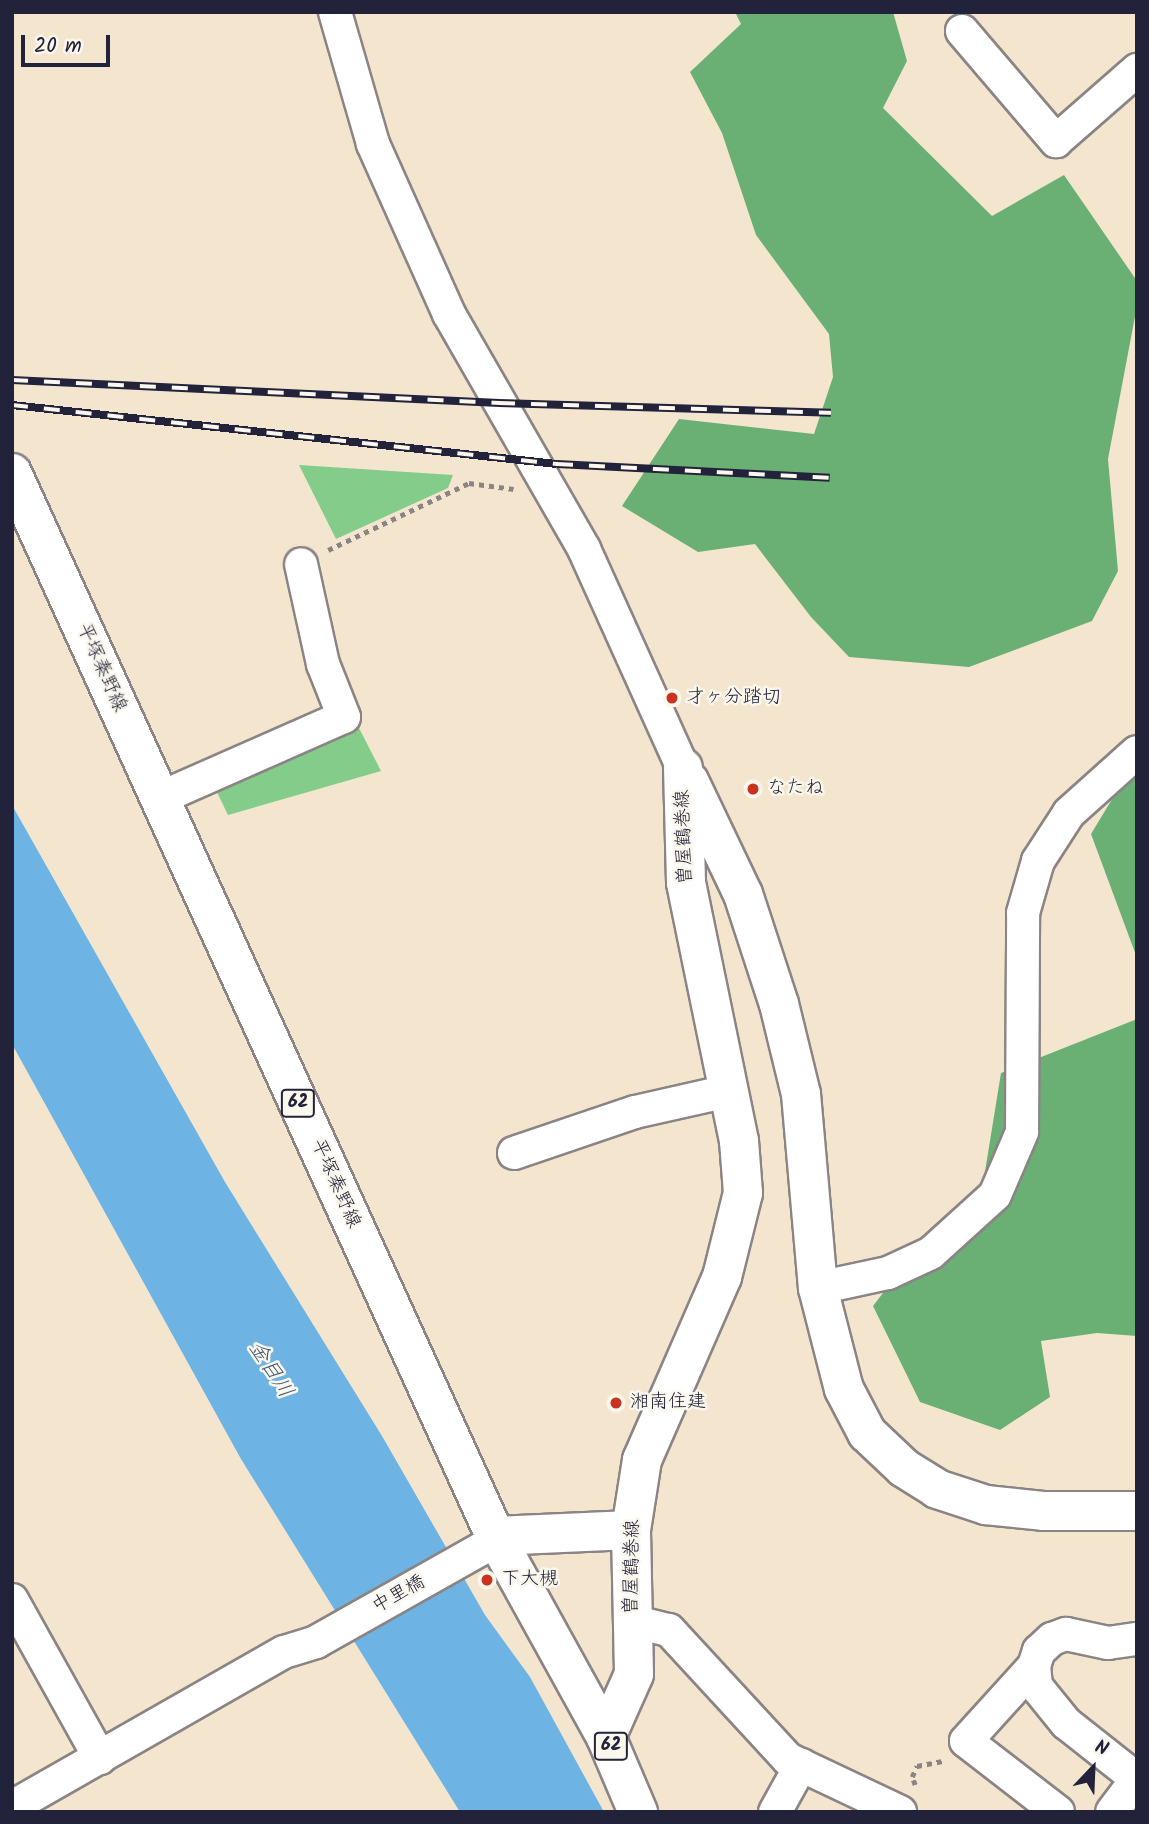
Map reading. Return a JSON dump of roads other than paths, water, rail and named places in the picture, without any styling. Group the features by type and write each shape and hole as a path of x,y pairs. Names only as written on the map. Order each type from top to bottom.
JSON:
{"main road":[{"name":"平塚秦野線","path":"12,473 160,798 489,1542 551,1638 577,1684 606,1737 638,1812"},
{"name":"曽屋鶴巻線","path":"606,1737 630,1692 634,1674 631,1530 642,1460 735,1239 743,1193 739,1141 685,882 683,768"},
{"name":"曽屋鶴巻線","path":"683,768 743,894 779,1004 801,1094 818,1288 844,1389 867,1433 904,1468 937,1489 986,1505 1043,1511 1137,1511"},
{"path":"489,1542 631,1530"}],"street":[{"path":"335,12 373,144 449,314 584,549 683,768"},
{"path":"962,31 1056,141 1137,70"},
{"path":"160,798 344,717 323,664 300,564"},
{"path":"818,1288 888,1273 931,1253 995,1195 1023,1132 1023,913 1038,861 1069,813 1137,752"},
{"path":"514,1153 635,1112 728,1091"},
{"name":"中里橋","path":"31,1804 100,1758 284,1652 316,1642 489,1542"},
{"path":"12,1600 100,1758"},
{"path":"632,1621 669,1630 788,1759 910,1804"},
{"path":"1058,1812 966,1741 1034,1666 1039,1651 1066,1634 1108,1643 1137,1639"},
{"path":"1034,1666 1036,1686 1066,1723 1136,1779 1112,1812"},
{"path":"775,1812 801,1765"}],"water":[{"name":"金目川","path":"12,805 225,1182 382,1436 485,1615 530,1677 604,1812 460,1812 241,1459 12,1044"}],"railway":[{"path":"12,380 499,403 831,413"},
{"path":"12,405 557,464 830,478"}],"place":[{"name":"才ヶ分踏切","path":"672,698"},
{"name":"なたね","path":"753,789"},
{"name":"湘南住建","path":"616,1403"},
{"name":"下大槻","path":"487,1580"}]}
